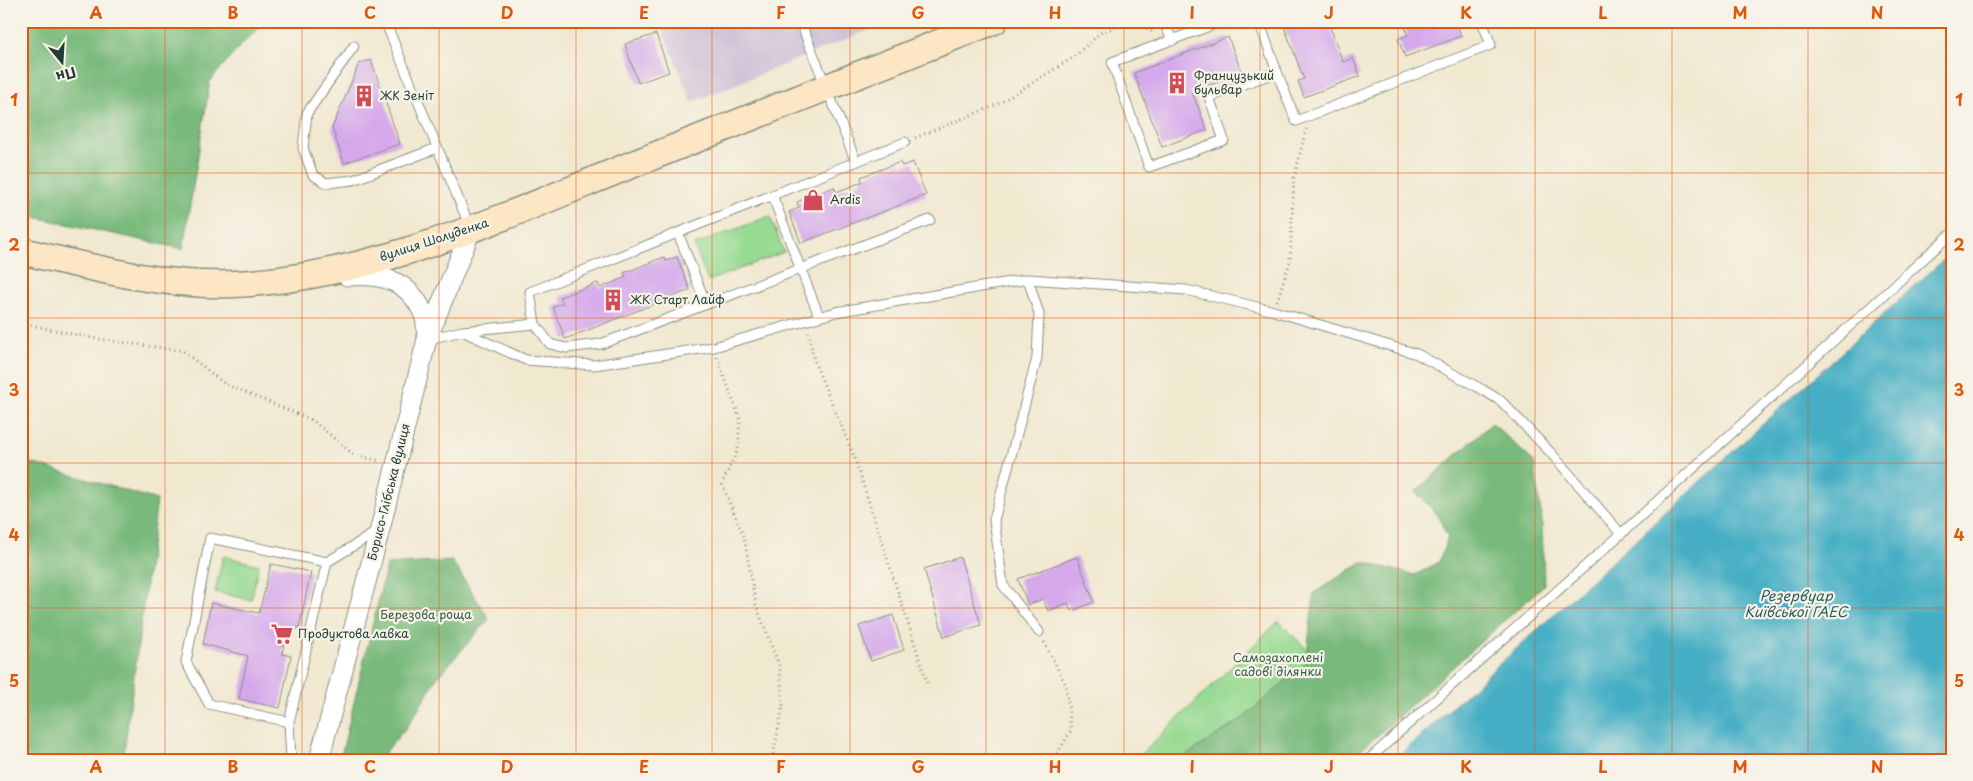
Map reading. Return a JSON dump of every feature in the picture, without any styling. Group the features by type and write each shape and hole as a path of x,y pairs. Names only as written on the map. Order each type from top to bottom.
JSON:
{"main road":[{"name":"вулиця Шолуденка","path":"21,251 166,281 232,284 294,279 354,266 471,230 994,21"}],"street":[{"name":"Борисо-Глібська вулиця","path":"319,760 380,529 427,339 471,230"},
{"path":"294,279 370,274 396,281 411,294 424,316 427,339"}],"lane":[{"path":"385,21 471,230"},
{"path":"800,21 856,162"},
{"path":"1164,21 1172,41"},
{"path":"1224,21 1112,62 1149,166 1224,140 1209,97 1277,72"},
{"path":"1259,21 1296,121 1491,46 1482,21"},
{"path":"354,46 307,113 303,148 313,175 326,183 353,180 437,148"},
{"path":"905,142 530,292 535,324 550,344 566,348 601,344 930,220"},
{"path":"772,195 819,316"},
{"path":"678,233 706,304"},
{"path":"1368,760 1952,234"},
{"path":"1028,279 1039,314 1037,358 994,520 1003,585 1039,632"},
{"path":"462,331 526,360 594,365 714,347 819,316 1028,279 1186,290 1274,311 1417,354 1501,401 1551,453 1621,534"},
{"path":"427,339 462,331 535,324"},
{"path":"289,722 209,704 186,662 210,538 327,562 380,529"},
{"path":"291,760 289,722 327,562"}],"path":[{"path":"905,142 998,104 1074,57 1100,33 1131,21 1172,41"},
{"path":"1274,311 1290,262 1294,178 1310,116"},
{"path":"805,320 815,363 855,459 928,685"},
{"path":"21,323 92,338 183,352 225,384 312,420 354,455 395,464"},
{"path":"714,347 740,419 738,449 722,484 744,537 756,605 780,668 783,706 772,760"},
{"path":"1039,632 1066,685 1071,731 1053,760"}],"shaded area":[{"path":"659,21 891,21 692,102"}],"green space":[{"path":"21,21 266,21 241,45 210,81 183,249 21,214"},
{"path":"770,216 784,252 708,281 694,245"},
{"path":"1492,423 1534,462 1542,521 1544,585 1350,760 1179,760 1242,719 1306,663 1314,593 1362,562 1415,575 1439,562 1448,537 1436,513 1415,492"},
{"path":"21,460 157,500 123,760 21,760"},
{"path":"223,556 259,565 251,600 215,592"},
{"name":"Березова роща","path":"452,561 489,619 437,678 409,724 379,760 340,760 387,565"},
{"name":"Самозахоплені садові ділянки","path":"1279,621 1323,666 1220,760 1135,760"}],"water":[{"name":"Резервуар Київської ГАЕС","path":"1952,252 1952,760 1394,760"}],"building":[{"path":"1282,21 1328,21 1343,62 1353,58 1360,76 1304,97 1298,81 1304,79"},
{"path":"1403,21 1456,21 1461,36 1405,57 1398,39 1408,35"},
{"path":"656,34 669,72 638,83 625,44"},
{"name":"Французький бульвар","path":"1228,37 1242,73 1192,92 1207,130 1162,147 1134,73"},
{"name":"ЖК Зеніт","path":"371,60 400,144 344,163 332,128 359,64"},
{"path":"900,162 902,166 913,162 926,195 801,243 789,212 799,208 797,202 834,187 836,192 862,182 861,177"},
{"name":"ЖК Старт Лайф","path":"664,257 666,261 677,257 690,290 565,339 553,307 563,303 560,297 598,283 600,288 626,277 624,273"},
{"path":"960,557 981,625 944,637 924,569"},
{"path":"1077,557 1094,602 1071,611 1068,603 1048,611 1043,599 1028,605 1018,579"},
{"path":"271,564 311,572 299,628 288,626 282,654 291,656 280,708 239,699 248,656 203,644 211,603 259,613"},
{"path":"893,615 904,650 871,661 859,626"}],"place":[{"name":"Французький бульвар","path":"1177,83"},
{"name":"ЖК Зеніт","path":"364,96"},
{"name":"Ardis","path":"813,200"},
{"name":"ЖК Старт Лайф","path":"613,300"},
{"name":"Продуктова лавка","path":"282,634"}]}
